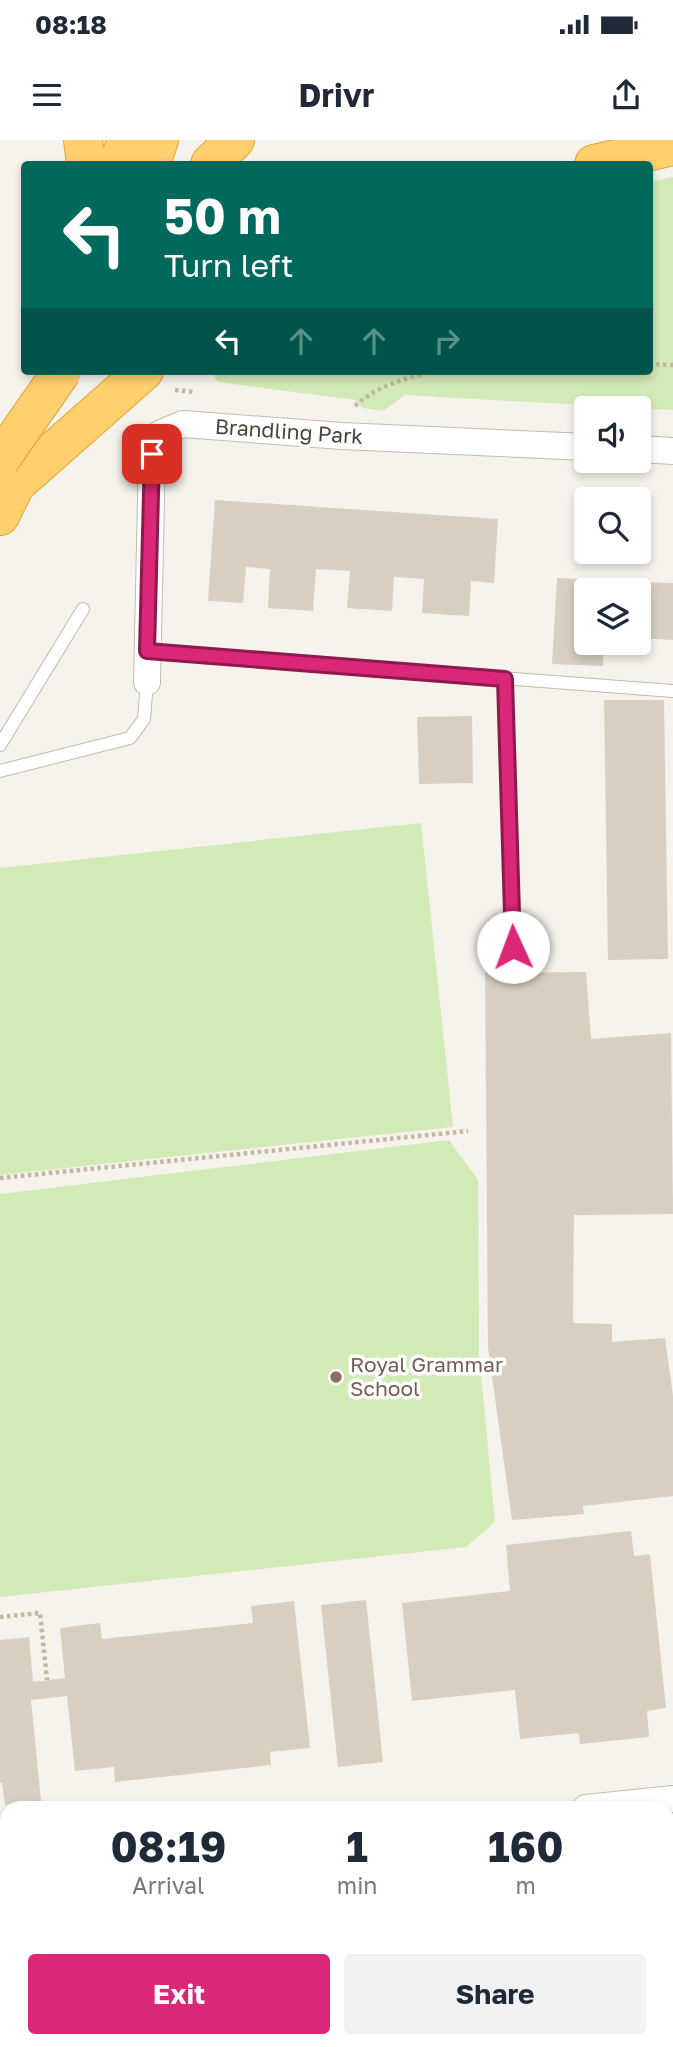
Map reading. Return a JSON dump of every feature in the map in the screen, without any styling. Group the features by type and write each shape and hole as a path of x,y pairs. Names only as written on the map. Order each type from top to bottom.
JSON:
{"highway":[{"path":"93,157 127,140"},
{"path":"152,161 159,140"},
{"path":"213,161 235,140"},
{"path":"607,161 673,146"},
{"path":"0,450 34,375"},
{"path":"5,486 60,375"},
{"path":"5,486 69,375"},
{"path":"5,486 139,375"}],"street":[{"name":"Brandling Park","path":"147,682 152,454 160,433 183,424 342,436 574,446"},
{"path":"651,450 673,451"},
{"path":"654,1801 673,1799"}],"lane":[{"path":"0,745 83,609"},
{"path":"147,651 673,691"},
{"path":"505,679 513,947"},
{"path":"0,771 130,738 145,719 147,682"}],"path":[{"path":"653,364 673,365"},
{"path":"352,408 368,394 388,384 419,375"},
{"path":"0,1178 468,1130"},
{"path":"0,1617 40,1613 47,1680"}],"green space":[{"path":"673,177 673,410 651,409 651,396 574,396 574,404 405,395 383,411 363,408 355,400 218,382 214,375 653,375 653,181"},
{"path":"421,823 453,1127 0,1175 0,868"},
{"path":"449,1140 478,1180 479,1353 495,1522 466,1547 0,1597 0,1194"}],"building":[{"path":"215,500 498,519 494,583 471,581 469,616 422,613 424,579 394,577 392,611 347,608 350,571 316,569 313,611 268,608 270,569 246,567 243,603 208,601"},
{"path":"557,578 574,579 574,655 603,655 603,666 552,664"},
{"path":"651,582 673,583 673,640 651,639"},
{"path":"604,700 664,700 668,959 608,960"},
{"path":"472,716 473,783 419,784 417,717"},
{"path":"586,972 591,1039 671,1033 673,1214 574,1215 573,1323 612,1324 612,1342 665,1338 673,1396 673,1496 583,1506 584,1514 512,1520 488,1348 485,973"},
{"path":"631,1531 634,1556 650,1554 666,1708 647,1711 649,1737 580,1744 579,1733 520,1739 515,1690 412,1701 402,1603 510,1591 506,1545"},
{"path":"366,1600 383,1762 338,1767 321,1605"},
{"path":"294,1601 310,1748 270,1752 271,1765 115,1782 114,1767 75,1771 67,1696 31,1700 41,1801 4,1801 0,1783 0,1640 29,1637 33,1682 65,1678 60,1628 100,1623 102,1639 253,1623 251,1606"}],"place":[{"name":"Royal Grammar School","path":"336,1377"}],"route":[{"path":"152,454 147,651 505,679 513,947"}]}
